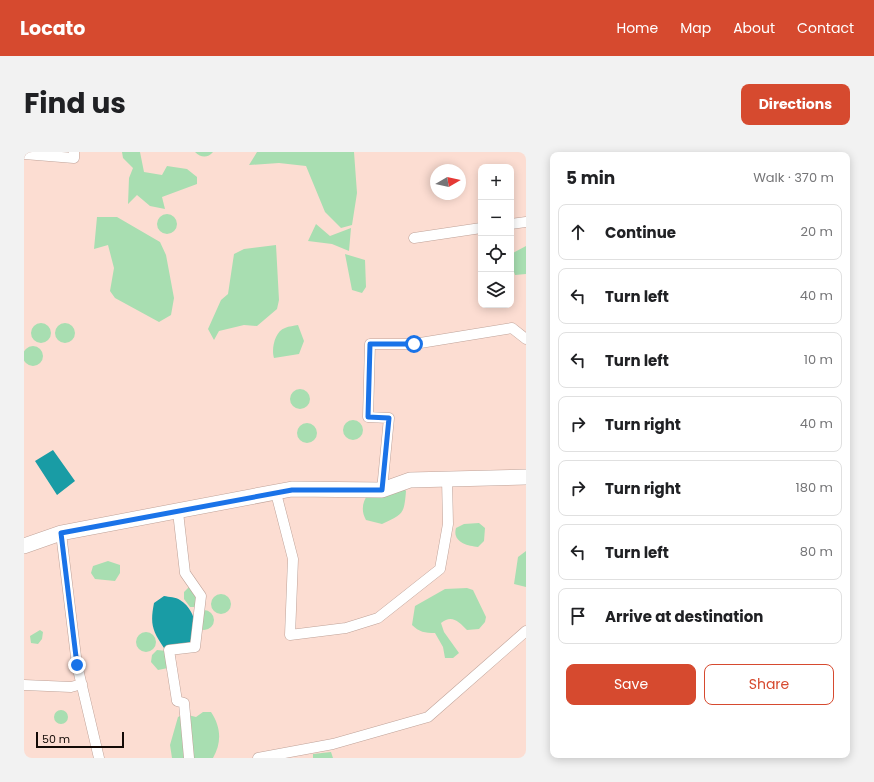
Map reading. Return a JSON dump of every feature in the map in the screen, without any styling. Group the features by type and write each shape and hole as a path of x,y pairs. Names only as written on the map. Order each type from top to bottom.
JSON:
{"street":[{"path":"24,154 74,158 74,152"},
{"path":"514,224 526,222"},
{"path":"414,238 478,228"},
{"path":"382,490 389,418 368,417 370,344 414,344 512,328 526,339"},
{"path":"24,546 61,533 292,490 382,490 410,480 526,477"},
{"path":"276,493 293,559 290,635 346,628 378,618 440,569 448,524 447,479"},
{"path":"178,512 185,573 201,596 195,647 169,650 177,701 184,703 189,758"},
{"path":"61,533 77,665 99,758"},
{"path":"258,758 333,744 428,717 526,631"},
{"path":"24,685 71,687 82,684"}],"green space":[{"path":"122,152 140,152 144,172 162,175 167,166 187,169 197,177 197,184 162,197 165,209 150,206 137,195 128,204 129,178 133,168 123,158"},
{"path":"195,152 213,152 204,156"},
{"path":"257,152 354,152 357,193 352,225 341,228 325,212 306,166 279,163 249,165"},
{"path":"163,214 171,214 177,220 177,228 171,234 163,234 157,228 157,220"},
{"path":"97,217 117,217 160,242 166,255 174,298 171,315 159,322 115,298 110,291 114,268 108,245 94,249"},
{"path":"316,224 330,236 351,228 349,251 332,244 308,241"},
{"path":"276,245 279,300 277,309 257,326 244,325 219,331 214,340 208,329 221,300 228,294 234,254 244,249"},
{"path":"526,246 526,274 515,275 514,252"},
{"path":"345,254 365,260 366,287 362,293 352,290"},
{"path":"37,323 45,323 51,329 51,337 45,343 37,343 31,337 31,329"},
{"path":"61,323 69,323 75,329 75,337 69,343 61,343 55,337 55,329"},
{"path":"298,325 304,341 299,354 274,358 273,350 276,336 287,327"},
{"path":"33,346 40,349 43,356 40,363 33,366 26,363 23,356 26,349"},
{"path":"296,389 304,389 310,395 310,403 304,409 296,409 290,403 290,395"},
{"path":"349,420 357,420 363,426 363,434 357,440 349,440 343,434 343,426"},
{"path":"303,423 311,423 317,429 317,437 311,443 303,443 297,437 297,429"},
{"path":"379,481 399,482 406,491 401,513 382,524 366,520 363,509 365,499 371,489"},
{"path":"479,523 485,528 484,541 478,547 469,546 458,540 455,533 456,528 464,524"},
{"path":"526,551 526,587 514,584 518,557"},
{"path":"108,561 120,565 120,573 115,581 95,579 91,573 93,566"},
{"path":"189,587 196,587 197,607 190,607 184,599 184,592"},
{"path":"467,588 473,590 486,617 485,622 479,629 467,630 452,619 445,620 441,623 444,632 459,653 453,658 445,658 443,647 435,633 422,632 412,625 415,606 445,589"},
{"path":"217,594 225,594 231,600 231,608 225,614 217,614 211,608 211,600"},
{"path":"204,610 211,613 214,620 211,627 204,630 197,627 194,620 197,613"},
{"path":"40,630 43,632 42,639 38,644 31,643 30,636"},
{"path":"142,632 150,632 156,638 156,646 150,652 142,652 136,646 136,638"},
{"path":"157,650 167,651 168,668 158,670 151,662 152,655"},
{"path":"61,710 66,712 68,717 66,722 61,724 56,722 54,717 56,712"},
{"path":"203,712 211,712 217,723 219,740 213,758 172,758 170,745 178,717 184,714 196,717"},
{"path":"331,752 333,758 313,758 313,754"}],"water":[{"path":"53,450 75,481 57,495 35,461"},
{"path":"164,596 180,600 186,605 193,616 195,629 191,642 187,648 164,648 153,627 152,616 154,603"}],"route":[{"path":"77,665 61,533 159,516 292,490 382,490 389,418 368,417 370,344 414,344"}]}
